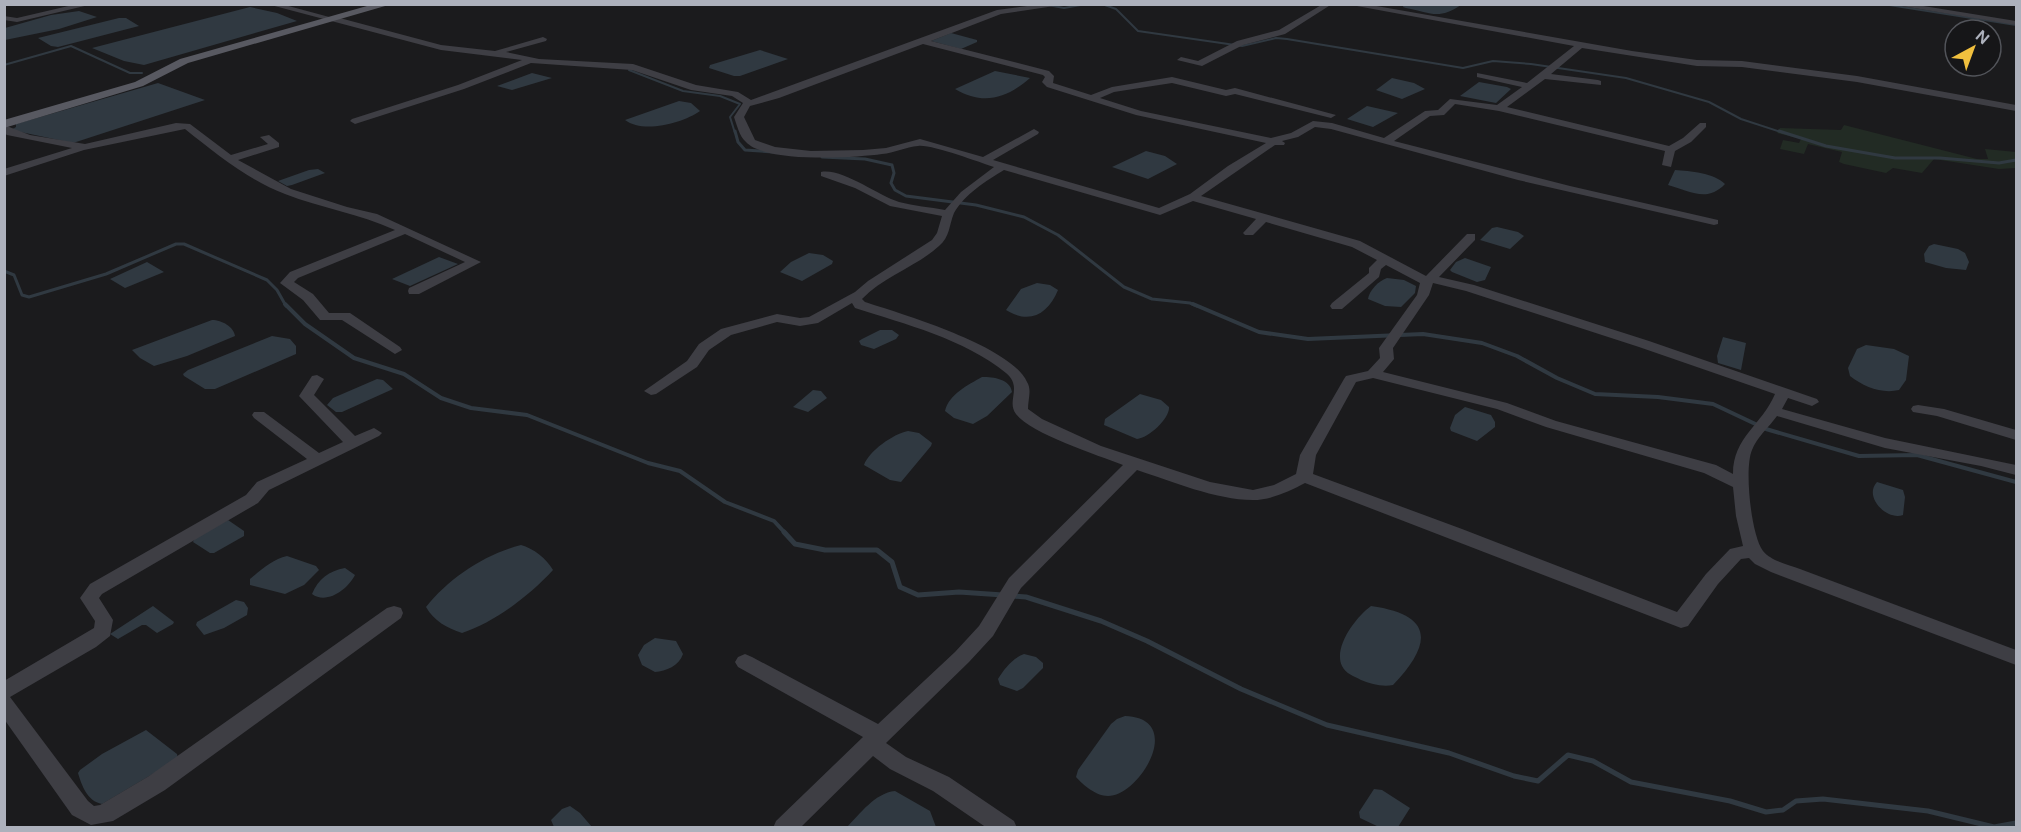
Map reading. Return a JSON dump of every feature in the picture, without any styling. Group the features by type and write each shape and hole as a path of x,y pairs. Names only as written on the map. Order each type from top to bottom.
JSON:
{"main road":[{"path":"4,126 139,84 184,61 387,4"}],"street":[{"path":"4,18 17,20 90,4"},
{"path":"270,4 441,47 530,60 633,67 694,88 735,94 744,98 748,104"},
{"path":"1065,4 1000,12 776,96 748,104 739,114 740,121 750,141 768,148 803,153 854,154 877,152 920,142 1160,212 1192,197 1232,168 1277,142 1316,124 1332,126 1587,195 1714,222"},
{"path":"1181,60 1199,64 1240,43 1282,32 1329,4"},
{"path":"1349,4 1625,53 1696,63 1742,64 1837,76 2016,108"},
{"path":"1386,10 1398,4"},
{"path":"1893,4 2016,23"},
{"path":"494,53 543,39"},
{"path":"923,41 1047,74 1050,76 1047,82 1050,85 1139,113 1277,142"},
{"path":"1625,53 1635,42"},
{"path":"1499,108 1571,55 1581,44"},
{"path":"355,120 461,87 530,60"},
{"path":"1480,75 1528,86"},
{"path":"1543,76 1598,83"},
{"path":"1091,98 1112,90 1172,80 1226,93 1235,91 1331,115"},
{"path":"1385,142 1428,113 1441,112 1453,101 1499,108 1670,149 1687,140 1702,125"},
{"path":"4,126 10,133 29,138 85,147"},
{"path":"4,173 85,147 176,126 187,126 229,159 286,191 309,200 373,216 475,262 414,291"},
{"path":"985,160 1034,132"},
{"path":"229,159 275,145 265,136"},
{"path":"1666,165 1670,149"},
{"path":"651,391 683,371 696,360 704,347 726,332 777,318 800,322 813,320 857,295 935,243 946,230 948,214 974,185 1004,165"},
{"path":"825,174 860,186 894,204 948,214"},
{"path":"1192,197 1356,244 1429,280 1470,288 1812,402"},
{"path":"1249,233 1264,216"},
{"path":"395,350 342,315 328,319 308,297 286,283 288,278 303,271 405,230"},
{"path":"1373,374 1387,359 1386,348 1423,295 1429,280 1471,237"},
{"path":"1337,306 1375,274 1375,268 1386,259"},
{"path":"857,295 855,298 860,305 947,335 1005,365 1021,380 1024,392 1020,408 1023,413 1043,427 1071,440 1180,479 1252,496 1304,477 1682,621 1712,579 1736,553 1753,551"},
{"path":"1304,477 1308,455 1351,379 1373,374 1502,406 1551,424 1710,469 1741,484"},
{"path":"317,379 306,396 353,443"},
{"path":"1783,392 1775,411 1744,450 1740,469 1753,551 1763,560 1794,574 2016,658"},
{"path":"1918,409 1939,412 2016,435"},
{"path":"1775,411 1819,425 1902,446 1999,464 2016,470"},
{"path":"259,415 318,460"},
{"path":"4,691 89,642 103,631 104,620 89,598 96,589 252,500 263,486 374,433"},
{"path":"784,828 874,739 962,657 986,631 1002,608 1015,583 1135,462"},
{"path":"4,703 80,808 97,822 105,814 157,783 394,613"},
{"path":"745,662 874,739 898,764 941,784 1006,828"}],"shaded area":[{"path":"1404,4 1461,5 1453,10 1435,14 1406,8 1403,7"},
{"path":"250,7 277,13 297,21 144,65 124,61 92,48"},
{"path":"79,11 97,17 59,29 5,40 5,28 51,15"},
{"path":"126,18 139,26 58,47 51,46 38,38"},
{"path":"951,33 977,40 977,42 961,49 931,41"},
{"path":"760,50 788,59 740,76 709,68 710,65"},
{"path":"995,71 1030,78 1013,91 995,97 976,97 955,89"},
{"path":"532,73 552,78 512,90 497,86"},
{"path":"1392,78 1414,83 1425,89 1402,99 1376,90"},
{"path":"1479,82 1511,89 1496,103 1460,96"},
{"path":"158,83 205,100 73,143 11,130 16,127 16,124"},
{"path":"679,101 691,103 700,111 674,123 663,125 642,126 625,120"},
{"path":"1367,106 1398,113 1373,127 1347,119"},
{"path":"1844,125 1977,159 1988,159 1985,149 2016,152 2016,168 1999,169 1934,159 1922,173 1893,168 1886,173 1844,164 1839,162 1842,152 1808,144 1804,154 1780,149 1783,140 1799,143 1801,139 1777,133 1780,128 1841,130"},
{"path":"1146,151 1165,156 1177,164 1148,179 1112,167"},
{"path":"318,169 325,173 287,186 278,181 309,170"},
{"path":"1675,170 1708,175 1725,184 1712,193 1698,194 1668,185"},
{"path":"1492,228 1518,232 1524,236 1510,249 1480,240"},
{"path":"1934,244 1958,249 1965,253 1969,262 1966,270 1946,268 1925,262 1924,254 1929,246"},
{"path":"809,253 823,255 833,261 832,264 802,281 780,272 791,262"},
{"path":"439,257 458,264 410,286 392,279"},
{"path":"1465,258 1491,267 1485,280 1477,282 1450,270 1456,262"},
{"path":"147,262 164,272 125,288 110,279"},
{"path":"1387,278 1404,280 1416,286 1415,293 1401,307 1385,306 1368,299 1374,287"},
{"path":"1037,283 1050,285 1058,290 1043,311 1037,315 1023,317 1006,310 1021,289"},
{"path":"212,320 227,325 235,336 187,356 154,366 132,350"},
{"path":"880,330 892,330 899,335 896,339 874,349 861,345 859,341"},
{"path":"272,336 290,339 296,346 296,354 215,389 205,389 183,374 188,370"},
{"path":"1723,337 1746,343 1741,370 1718,363 1717,356"},
{"path":"1866,345 1894,349 1909,356 1906,380 1899,390 1873,389 1850,376 1848,368 1857,349"},
{"path":"982,377 996,378 1005,382 1012,392 987,416 973,424 954,418 945,411 955,395"},
{"path":"377,379 383,380 393,389 342,412 336,412 327,405 333,398"},
{"path":"813,390 821,391 827,398 808,412 793,407"},
{"path":"1140,394 1161,400 1169,407 1162,422 1153,431 1137,439 1104,425 1105,419"},
{"path":"1465,407 1491,415 1495,422 1495,427 1477,441 1451,431 1455,415"},
{"path":"908,431 919,433 932,443 901,482 890,480 864,465 871,454 882,444"},
{"path":"1877,482 1903,490 1905,497 1903,515 1897,516 1884,511 1875,501 1873,488"},
{"path":"228,520 244,531 244,536 214,553 210,553 193,542 195,538"},
{"path":"521,545 539,554 553,570 511,607 487,622 462,633 441,623 429,612 426,607 445,586 457,577 494,554"},
{"path":"287,556 316,566 319,570 304,585 285,594 250,585 250,579 277,560"},
{"path":"345,568 355,575 342,590 324,598 312,594 317,584 325,576"},
{"path":"236,600 244,602 248,608 247,615 224,628 204,635 196,625 197,622"},
{"path":"153,606 174,622 173,624 157,633 146,625 142,625 118,639 110,634"},
{"path":"1371,606 1407,616 1416,624 1421,634 1415,657 1393,685 1373,684 1348,673 1342,666 1340,658 1343,642 1359,617"},
{"path":"655,638 676,641 683,654 672,667 655,672 642,665 638,655 644,645"},
{"path":"1024,654 1036,657 1043,663 1043,668 1017,691 1000,685 998,679 1003,671"},
{"path":"1125,716 1143,720 1153,729 1155,742 1151,757 1144,771 1133,784 1120,793 1108,796 1099,794 1086,787 1076,777 1078,770 1111,724"},
{"path":"146,730 177,754 178,759 102,804 92,800 81,783 78,773 80,770 102,754"},
{"path":"1374,789 1382,790 1410,808 1398,827 1379,827 1360,818 1359,812"},
{"path":"895,791 930,811 936,827 847,827 874,800"},
{"path":"570,806 580,813 592,827 554,827 551,820 562,809"}],"waterway":[{"path":"1048,5 1064,8 1086,4"},
{"path":"1102,4 1116,9 1138,31 1242,46 1276,38 1463,68 1493,61 1531,64 1626,78 1709,102 1741,119 1784,133"},
{"path":"1883,4 2016,25"},
{"path":"4,65 71,46 130,73 142,73"},
{"path":"629,70 683,91 720,96 740,104 730,117 735,133"},
{"path":"735,131 738,142 745,150 773,152"},
{"path":"1779,131 1826,146 1895,158 1940,158 1999,163 2016,160"},
{"path":"822,157 865,159 892,165 894,173 891,183 895,190 906,196 976,205 1024,217 1058,235 1124,287 1152,299 1190,303 1197,306"},
{"path":"4,271 14,275 22,295 29,297 106,274 176,244 184,244 267,280 277,290 286,306"},
{"path":"285,304 305,324 354,358 404,374 441,398 471,408 527,415 648,463 680,471 725,502 774,521 786,534"},
{"path":"1193,304 1259,332 1308,339 1423,334 1482,343 1517,356 1557,378 1595,394 1658,397 1713,404 1766,429 1859,456 1917,455 2016,482"},
{"path":"784,532 795,544 825,550 877,550 892,562 900,587 918,595 959,592 1003,595"},
{"path":"1013,596 1026,597 1101,621 1147,641 1241,689 1327,725 1449,753 1514,776 1538,781 1568,755 1593,761 1631,782 1730,801 1766,812 1783,810 1796,801 1823,799 1928,811 1994,827 2016,823"}]}
